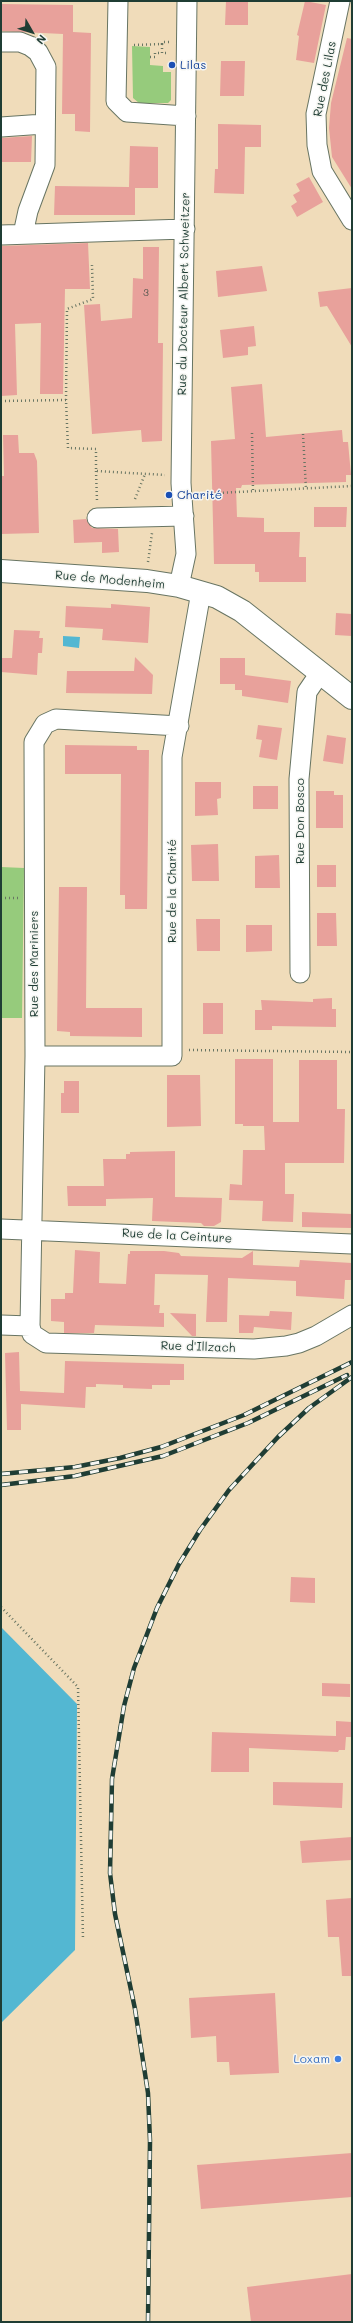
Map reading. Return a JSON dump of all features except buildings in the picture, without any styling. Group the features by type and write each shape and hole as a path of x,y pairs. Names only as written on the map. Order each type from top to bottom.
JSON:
{"main road":[{"name":"Rue de Modenheim","path":"1,571 147,581 179,586 217,597 242,611 352,698"}],"street":[{"path":"118,1 116,102 127,112 186,116"},
{"name":"Rue du Docteur Albert Schweitzer","path":"179,586 186,554 182,476 187,1"},
{"name":"Rue des Lilas","path":"340,1 316,114 317,145 322,171 352,220"},
{"path":"1,42 20,42 30,46 38,52 46,67 44,124 45,165 28,211 23,234"},
{"path":"1,128 44,124"},
{"path":"1,235 185,229"},
{"path":"97,518 184,516"},
{"name":"Rue de la Charité","path":"172,1050 172,758 201,592"},
{"name":"Rue Don Bosco","path":"300,973 299,779 307,692 320,673"},
{"name":"Rue des Mariniers","path":"34,1333 31,1229 34,1056 34,742 45,724 56,719 178,726"},
{"path":"34,1056 172,1056 172,1050"},
{"name":"Rue de la Ceinture","path":"1,1229 31,1229 352,1244"},
{"name":"Rue d'Illzach","path":"1,1325 34,1333 46,1343 271,1348 286,1346 316,1336 352,1315"}],"path":[{"path":"117,45 187,42"},
{"path":"150,57 155,57 155,53 162,53"},
{"path":"92,265 93,299 67,309 66,400 68,448 96,449 97,518"},
{"path":"1,401 66,400"},
{"path":"252,433 253,491"},
{"path":"303,434 306,489"},
{"path":"96,471 182,476"},
{"path":"145,474 135,496 152,538 148,564"},
{"path":"182,495 352,486"},
{"path":"1,898 24,898"},
{"path":"172,1050 352,1052"},
{"path":"1,1607 78,1687 83,1940"}],"green space":[{"path":"132,46 150,47 150,65 163,66 163,72 171,72 171,100 168,103 139,103 133,98"},
{"path":"1,867 24,868 22,1018 1,1018"}],"water":[{"path":"63,636 80,637 79,648 63,646"},
{"path":"1,1627 77,1704 75,1950 1,2023"}],"railway":[{"path":"1,1474 75,1467 120,1458 161,1447 244,1415 352,1362"},
{"path":"1,1485 75,1476 163,1456 248,1423 347,1375"},
{"path":"148,2322 150,2141 148,2093 135,2009 115,1914 110,1873 112,1779 124,1706 134,1668 157,1608 179,1564 200,1530 229,1490 278,1437 309,1408 352,1377"}],"place":[{"name":"Lilas","path":"172,65"},
{"name":"Charité","path":"169,495"},
{"name":"Loxam","path":"338,2059"}]}
